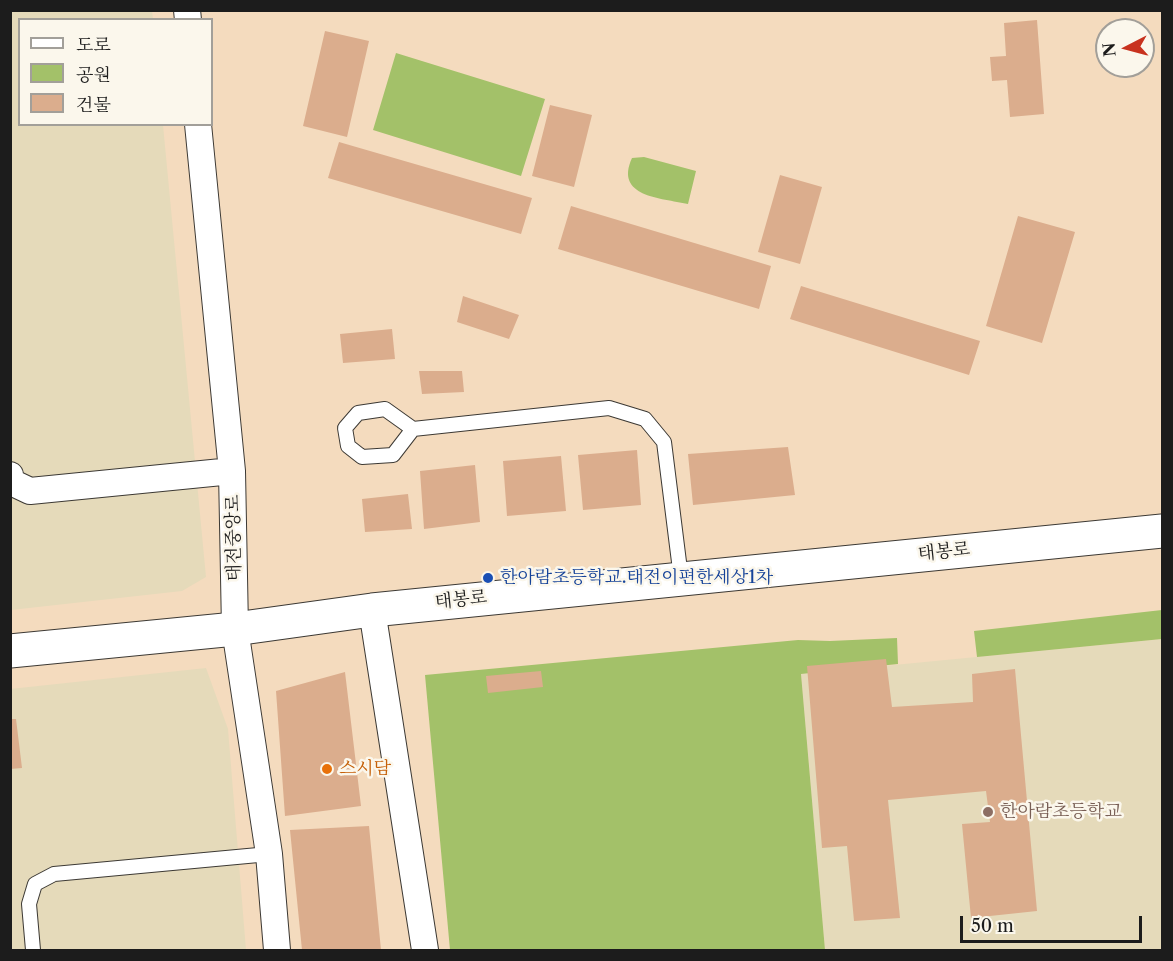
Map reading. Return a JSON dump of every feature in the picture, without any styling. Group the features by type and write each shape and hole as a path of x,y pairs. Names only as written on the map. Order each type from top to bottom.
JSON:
{"street":[{"name":"태전중앙로","path":"198,126 232,471 235,629 269,854 277,951"},
{"path":"10,475 11,482 30,491 232,471"},
{"name":"태봉로","path":"10,651 235,629 372,610 1162,531"},
{"path":"372,610 425,951"}],"lane":[{"path":"413,429 393,454 362,457 348,446 345,428 358,413 385,409 413,429 609,408 645,419 664,442 681,578"},
{"path":"33,951 29,904 35,884 54,874 269,854"}],"shaded area":[{"path":"10,11 152,11 153,18 18,18 18,126 163,126 206,577 182,591 11,610"},
{"name":"한아람초등학교","path":"1162,639 1162,950 825,950 801,674"},
{"path":"206,668 228,729 246,950 11,950 10,689"}],"green space":[{"path":"396,53 545,99 521,176 373,130"},
{"path":"644,157 696,171 688,204 654,197 635,188 629,181 628,171 632,158"},
{"path":"1162,610 1162,639 977,657 974,631"},
{"path":"897,638 898,664 801,674 825,950 450,950 425,675 798,640"}],"building":[{"path":"1037,20 1044,114 1010,117 1007,80 992,81 990,57 1006,56 1004,23"},
{"path":"325,31 369,41 347,137 303,126"},
{"path":"550,105 592,115 574,187 532,176"},
{"path":"339,142 532,198 521,234 328,178"},
{"path":"780,175 822,187 800,264 758,252"},
{"path":"571,206 771,266 759,309 558,249"},
{"path":"1018,216 1075,232 1042,343 986,326"},
{"path":"801,286 980,341 969,375 790,319"},
{"path":"463,296 519,315 509,339 457,322"},
{"path":"392,329 395,359 343,363 340,334"},
{"path":"419,371 462,371 464,392 422,394"},
{"path":"788,447 795,495 693,505 688,454"},
{"path":"637,450 641,505 583,510 578,455"},
{"path":"561,456 566,511 507,516 503,461"},
{"path":"475,465 480,522 424,529 420,471"},
{"path":"408,494 412,529 365,532 362,499"},
{"path":"886,659 892,707 973,702 972,674 1015,669 1037,911 971,918 962,824 990,822 986,791 888,800 900,918 854,921 847,846 822,848 807,666"},
{"path":"541,671 543,687 488,693 486,676"},
{"path":"345,672 361,806 285,816 276,691"},
{"path":"10,719 16,719 22,768 10,769"},
{"path":"369,826 381,950 302,950 290,830"}],"place":[{"name":"한아람초등학교.태전이편한세상1차","path":"488,578"},
{"name":"스시담","path":"327,769"},
{"name":"한아람초등학교","path":"988,812"}]}
